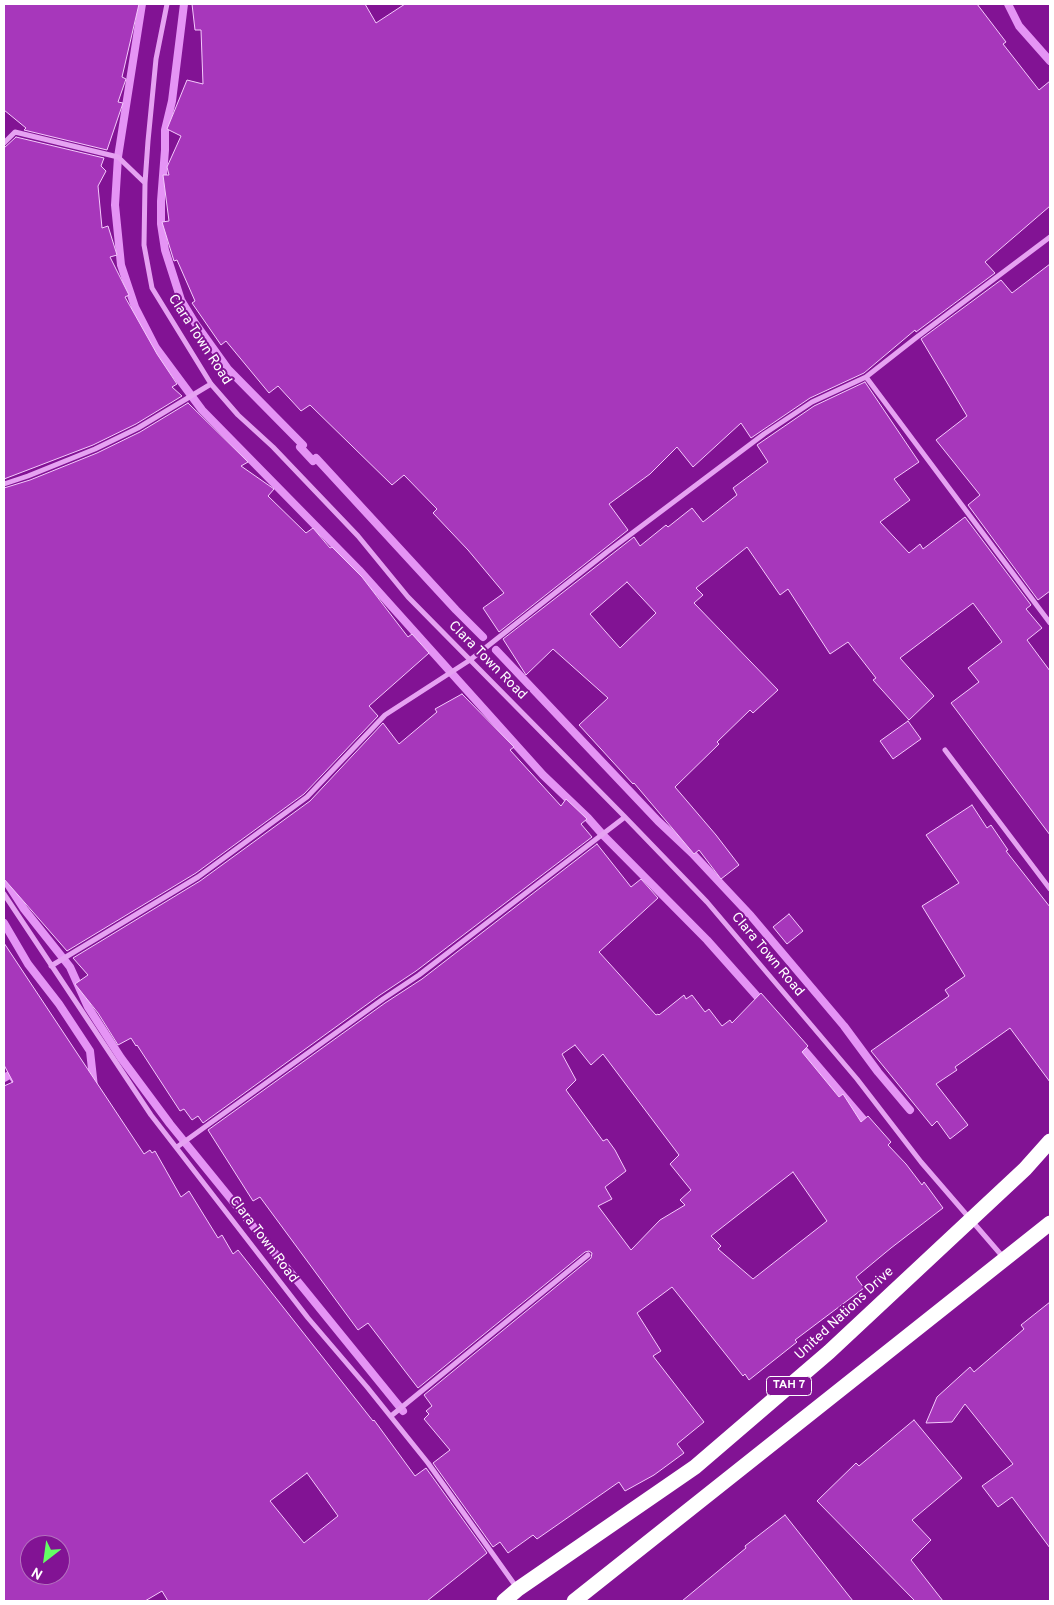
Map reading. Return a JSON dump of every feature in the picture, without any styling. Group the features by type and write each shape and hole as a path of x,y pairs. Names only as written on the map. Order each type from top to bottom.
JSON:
{"highway":[{"name":"United Nations Drive","path":"504,1601 695,1467 829,1352 1025,1169 1050,1141"},
{"name":"TAH 7","path":"574,1601 1050,1223"}],"street":[{"name":"Clara Town Road","path":"167,4 156,60 145,183 144,245 152,288 211,384 238,415 274,447 358,536 408,596 625,816 719,917 857,1079 921,1162 1004,1259"},
{"path":"4,143 15,132 118,157 145,183"},
{"path":"51,966 198,877 307,797 385,715 470,660 607,552 764,434 812,402 866,377 1050,237"},
{"path":"866,377 1050,623"},
{"path":"4,484 28,476 138,428 211,384"},
{"path":"945,750 1050,889"},
{"path":"177,1147 419,975 625,816"},
{"name":"Clara Town Road","path":"4,894 152,1115 308,1318 428,1463 518,1590"},
{"path":"391,1416 588,1255"}],"building":[{"path":"4,4 139,4 122,77 126,79 118,102 123,103 107,150 24,130 26,128 4,110"},
{"path":"192,4 365,4 376,23 405,4 977,4 1006,42 1003,44 1039,90 1050,81 1050,206 985,262 995,273 916,332 915,330 864,373 810,398 751,438 741,423 693,467 677,447 650,474 609,504 628,530 499,632 483,608 504,593 468,550 433,513 437,509 404,475 392,485 310,405 301,411 278,386 269,393 226,341 221,345 192,303 195,301 177,260 174,261 162,222 169,221 163,175 169,175 167,167 181,136 167,129 187,80 203,84 201,30 195,30"},
{"path":"16,137 104,158 101,166 106,171 98,186 102,228 108,226 117,255 110,257 129,295 125,297 157,354 177,384 172,387 182,396 136,424 93,445 4,479 4,148"},
{"path":"1050,264 1050,591 1038,600 968,505 980,495 936,440 967,416 921,339 1001,280 1012,293"},
{"path":"865,382 919,462 894,479 910,500 880,522 909,553 920,544 923,549 965,517 1031,605 1026,609 1042,628 1027,640 1050,671 1050,835 951,703 979,682 968,668 1002,642 973,603 900,658 934,696 909,720 873,680 876,678 848,642 830,654 788,589 780,595 747,547 696,588 703,595 694,603 778,690 753,713 750,710 717,742 719,744 675,787 739,865 721,879 699,850 694,854 634,783 579,725 608,698 553,649 526,675 503,639 634,537 640,546 666,525 668,527 692,508 703,522 737,495 733,488 768,462 757,445 814,406","holes":["627,582 656,613 620,648 590,614"]},
{"path":"188,403 248,462 241,466 274,489 268,496 306,533 313,528 330,548 332,547 362,577 408,637 412,634 429,653 369,706 378,716 304,794 196,873 67,951 4,879 4,488 30,480 97,453 140,432"},
{"path":"462,694 514,747 510,750 561,806 566,799 587,819 581,824 592,837 416,971 203,1123 198,1116 192,1120 184,1109 180,1111 131,1038 118,1045 98,1013 75,984 88,975 73,958 200,881 310,801 383,723 399,744 437,712 435,709"},
{"path":"908,721 921,739 893,759 880,741"},
{"path":"972,805 987,828 991,825 1008,850 1006,851 1050,907 1050,1082 1010,1028 955,1067 957,1070 936,1084 968,1125 950,1139 937,1121 932,1126 871,1051 949,996 945,990 965,976 922,906 959,883 926,835"},
{"path":"597,844 631,887 641,879 658,898 599,952 656,1015 659,1015 684,995 686,999 692,995 705,1012 709,1009 722,1026 730,1020 732,1023 761,993 808,1046 802,1052 839,1097 843,1094 861,1122 868,1116 891,1142 888,1145 922,1185 924,1182 943,1208 856,1277 864,1288 795,1340 797,1342 749,1380 745,1374 743,1376 672,1287 637,1313 661,1351 653,1356 704,1422 677,1444 684,1453 654,1475 625,1491 619,1482 537,1539 533,1535 508,1553 500,1542 493,1547 433,1463 450,1450 424,1419 429,1414 426,1411 432,1406 424,1395 591,1258 592,1253 589,1251 585,1252 418,1388 368,1323 358,1330 260,1197 253,1201 208,1130 385,1003 422,979","holes":["575,1045 591,1065 603,1054 679,1155 670,1164 691,1190 680,1200 685,1205 660,1220 631,1250 598,1206 612,1199 605,1187 626,1171 607,1139 603,1141 566,1090 576,1080 562,1054","793,1172 827,1221 753,1279 718,1249 721,1246 711,1236"]},
{"path":"789,914 803,931 787,944 773,927"},
{"path":"4,943 144,1154 150,1150 152,1153 155,1151 181,1197 189,1191 218,1238 222,1235 233,1254 238,1250 374,1420 415,1476 426,1468 487,1553 427,1601 168,1601 162,1591 145,1601 4,1601 4,1086 13,1082 4,1065","holes":["307,1473 338,1516 304,1543 270,1501"]},
{"path":"1050,1302 1050,1548 1012,1497 998,1507 982,1486 1013,1464 965,1404 952,1422 926,1423 937,1397 970,1367 974,1372 1024,1329 1021,1325"},
{"path":"914,1420 962,1478 912,1520 931,1540 911,1560 943,1601 915,1601 817,1501 856,1463 859,1466"},
{"path":"785,1515 853,1601 682,1601 746,1548 745,1546"}],"waterway":[{"path":"142,4 118,157 115,205 121,265 135,307 156,348 202,410 359,570 543,775 588,818 707,940 763,1003"},
{"path":"184,4 172,101 165,130 161,201 161,224 165,250 181,300 228,369 303,445 300,447 313,461 316,458 483,637"},
{"path":"1008,4 1019,26 1050,61"},
{"path":"496,650 751,916 844,1026 878,1072 910,1110"},
{"path":"4,878 24,909 70,967 88,1007 121,1058 170,1124 403,1411"},
{"path":"4,923 28,964 59,1004 90,1051 94,1087"},
{"path":"799,1044 869,1126"},
{"path":"4,1078 11,1074 15,1080"}]}
